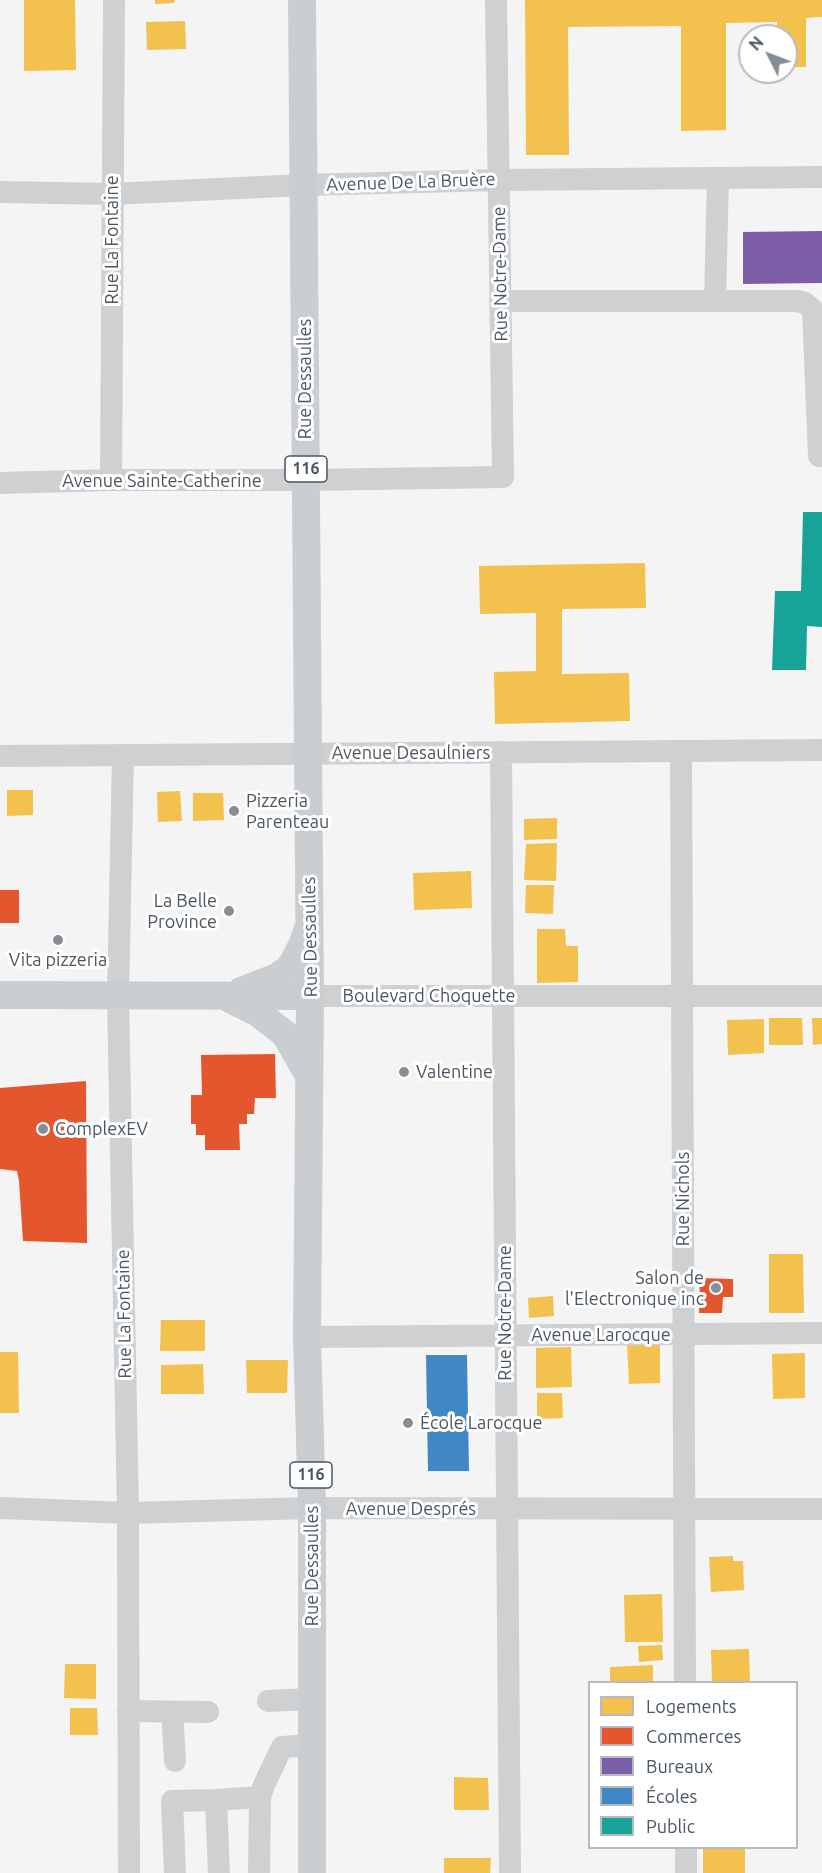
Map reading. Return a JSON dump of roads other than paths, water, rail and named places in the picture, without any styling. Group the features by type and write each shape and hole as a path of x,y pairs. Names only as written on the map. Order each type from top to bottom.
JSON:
{"main road":[{"name":"Rue Dessaulles","path":"302,0 310,996 307,1337 312,1508 312,1873"},
{"path":"225,996 277,977 287,970 294,963 303,943 309,920"},
{"name":"Boulevard Choquette","path":"0,995 310,996"},
{"path":"225,996 258,1013 285,1034 309,1076"}],"street":[{"name":"Rue La Fontaine","path":"111,480 114,0"},
{"name":"Rue Notre-Dame","path":"496,0 503,477"},
{"name":"Avenue De La Bruère","path":"0,192 112,194 303,185 498,180 822,177"},
{"path":"716,301 718,178"},
{"path":"500,301 797,301 805,303 813,310 819,456 822,456"},
{"name":"Avenue Sainte-Catherine","path":"0,483 503,477"},
{"name":"Avenue Desaulniers","path":"0,756 822,750"},
{"name":"Rue Nichols","path":"681,751 685,1681"},
{"name":"Rue Notre-Dame","path":"501,752 510,1873"},
{"name":"Rue La Fontaine","path":"123,755 118,997 128,1513 129,1873"},
{"name":"Boulevard Choquette","path":"310,996 822,996"},
{"name":"Avenue Larocque","path":"307,1337 822,1333"},
{"name":"Avenue Després","path":"0,1508 128,1513 312,1508 822,1509"},
{"path":"268,1701 312,1699"},
{"path":"128,1711 208,1712"},
{"path":"172,1712 175,1761"},
{"path":"259,1873 260,1797 282,1746 312,1745"},
{"path":"175,1873 172,1801 260,1797"},
{"path":"216,1800 219,1873"},
{"path":"686,1849 686,1873"}],"place":[{"name":"Pizzeria Parenteau","path":"234,811"},
{"name":"La Belle Province","path":"229,911"},
{"name":"Vita pizzeria","path":"58,940"},
{"name":"Valentine","path":"404,1072"},
{"name":"ComplexEV","path":"43,1129"},
{"name":"Salon de l'Electronique inc","path":"716,1288"},
{"name":"École Larocque","path":"408,1423"}]}
